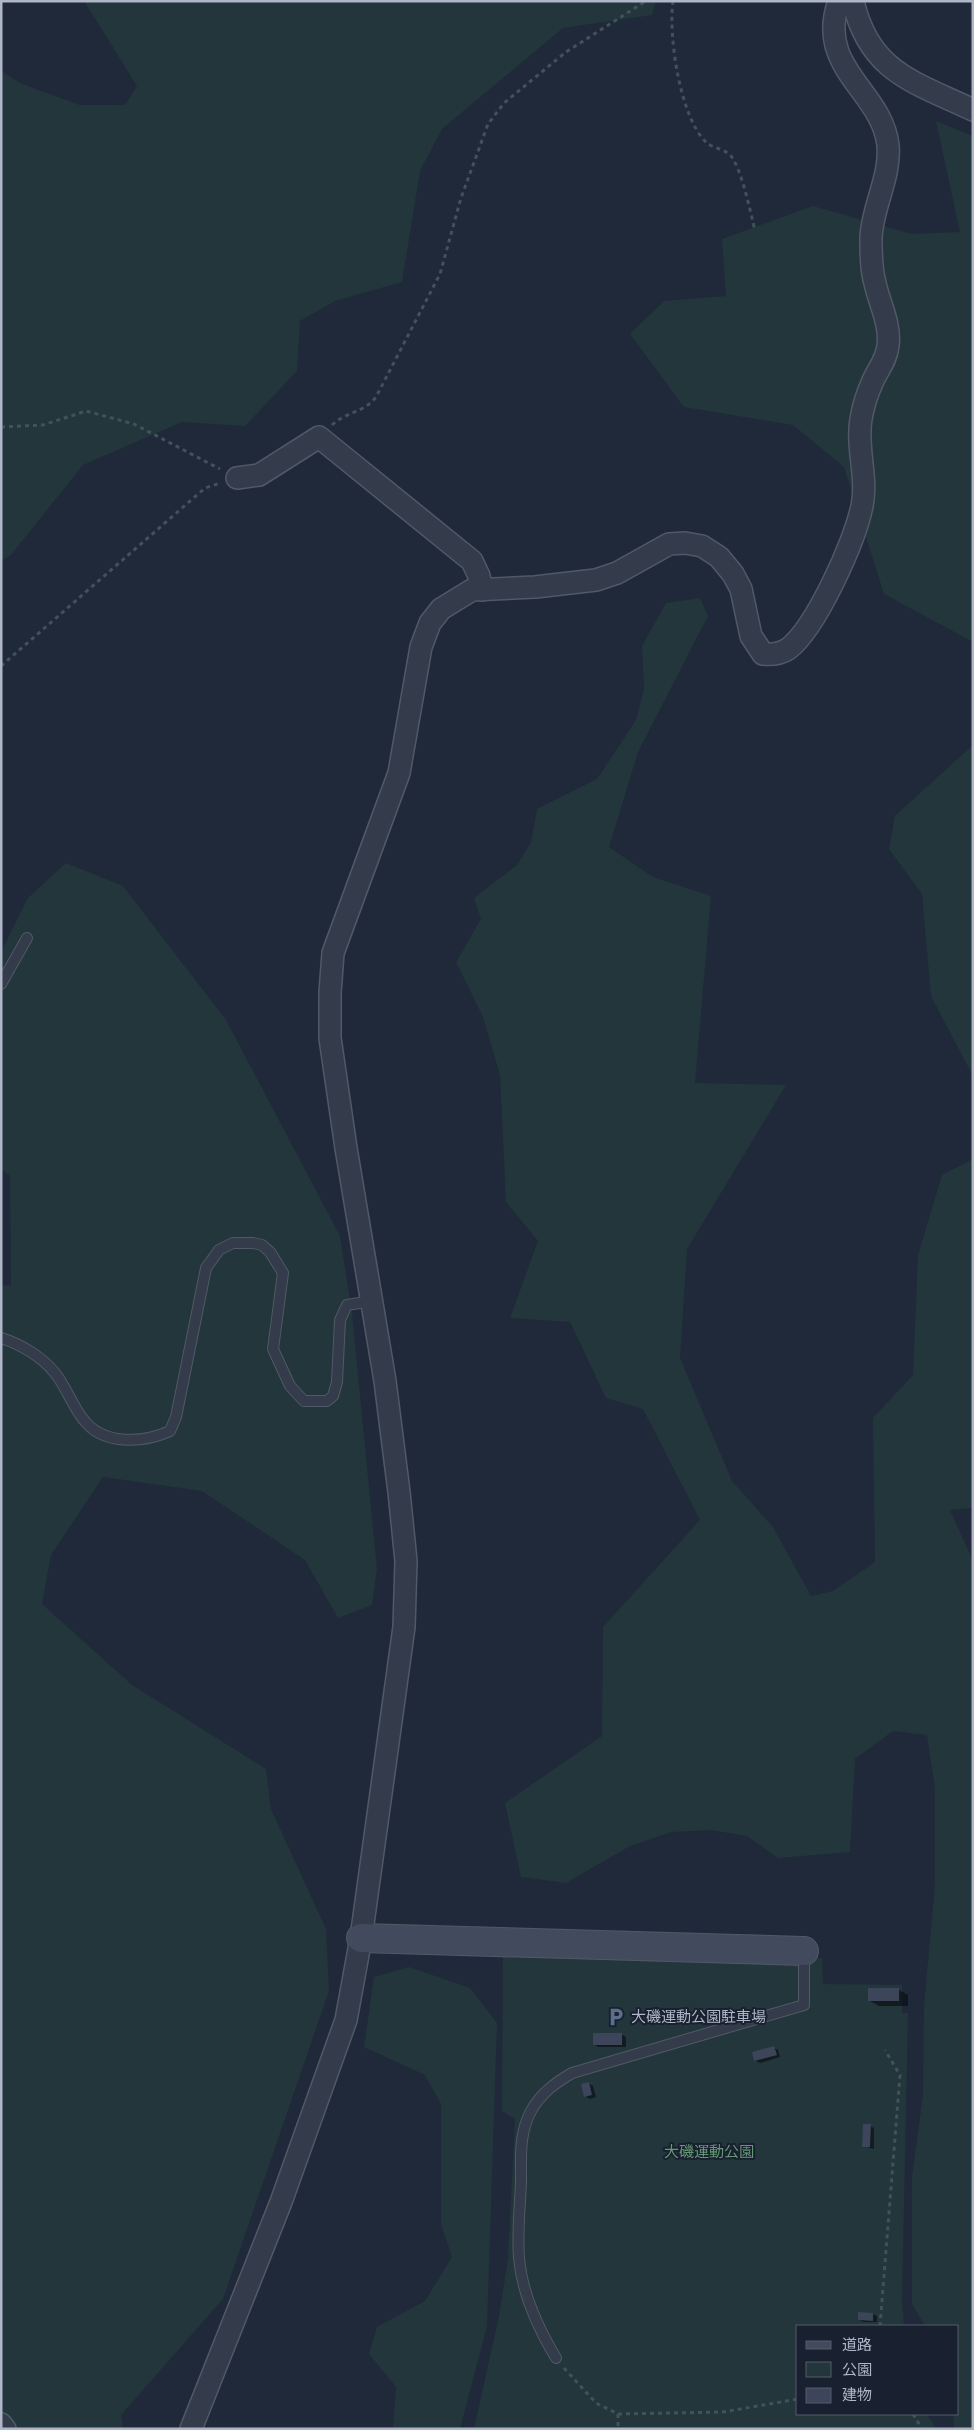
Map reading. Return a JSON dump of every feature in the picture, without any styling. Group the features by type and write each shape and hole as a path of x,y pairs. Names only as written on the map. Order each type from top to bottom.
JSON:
{"street":[{"path":"191,2429 281,2202 346,2020 362,1938 404,1628 406,1561 385,1381 330,1038 330,993 333,953 399,773 421,647 430,623 441,609 472,590 596,580 617,573 670,544 685,543 702,546 719,557 733,574 742,590 751,636 763,654 774,655 787,649 800,636 820,605 840,566 862,505 864,479 860,446 861,420 872,381 880,371 888,345 886,321 874,282 871,236 886,175 888,145 877,113 849,76 837,50 834,29 839,1"},
{"path":"853,1 858,22 868,42 885,64 906,78 973,110"},
{"path":"237,478 259,475 319,437 472,561 479,576 482,590"},
{"path":"362,1938 804,1951"},
{"path":"1,2424 5,2429"}],"lane":[{"path":"1,984 27,938"},
{"path":"1,1338 36,1355 55,1373 83,1420 95,1431 114,1438 138,1441 170,1431 176,1417 206,1268 218,1250 233,1243 253,1243 262,1246 275,1258 283,1273 273,1349 290,1386 304,1401 326,1401 333,1396 337,1382 340,1320 347,1305 372,1301"},
{"path":"556,2358 544,2339 532,2310 519,2259 522,2142 531,2111 542,2094 556,2082 572,2073 804,2006 804,1951"}],"path":[{"path":"319,437 338,420 369,406 376,397 440,274 461,198 488,124 504,103 566,52 646,1"},
{"path":"673,1 672,14 677,71 696,130 707,143 730,155 738,170 756,231"},
{"path":"1,427 43,425 86,411 134,424 237,478"},
{"path":"1,666 205,488 237,478"},
{"path":"880,2325 900,2075 885,2050"},
{"path":"556,2358 596,2403 618,2414 723,2412 796,2399"},
{"path":"618,2414 618,2429"},
{"path":"915,2415 922,2429"}],"green space":[{"path":"84,1 656,1 652,15 563,28 442,129 420,171 402,282 335,301 300,321 297,371 245,426 182,422 83,465 11,555 1,561 1,71 22,84 80,105 125,105 137,86"},
{"path":"936,121 973,136 973,642 884,594 844,467 793,425 684,407 630,334 664,301 726,296 722,239 813,206 912,234 960,232"},
{"path":"700,598 708,616 638,752 609,847 653,877 711,896 695,1083 786,1085 687,1249 680,1358 732,1481 773,1527 811,1596 833,1591 875,1562 873,1418 913,1375 918,1255 942,1175 973,1159 973,1508 950,1510 973,1561 973,2429 954,2429 953,2415 959,2415 959,2325 924,2325 912,2304 912,2177 923,2095 924,2005 935,1885 935,1789 927,1735 893,1731 855,1759 850,1852 778,1858 747,1836 711,1830 671,1832 630,1846 566,1883 521,1877 505,1803 602,1736 603,1627 700,1520 643,1409 606,1398 570,1322 510,1318 538,1241 506,1202 500,1075 483,1017 456,962 481,919 474,898 517,865 531,842 537,809 597,779 636,720 644,689 642,646 666,603"},
{"path":"973,745 973,1076 931,996 922,894 889,849 895,816"},
{"path":"66,863 123,886 226,1020 340,1236 352,1313 377,1569 372,1605 338,1618 305,1560 202,1491 103,1477 51,1555 42,1604 132,1685 266,1769 271,1809 326,1929 329,1991 223,2299 121,2415 123,2429 1,2429 1,1285 11,1286 10,1176 1,1169 1,952 28,898"},
{"name":"大磯運動公園","path":"503,1952 822,1958 823,1984 902,1985 902,2013 908,2013 902,2300 904,2325 796,2325 796,2415 927,2415 933,2423 934,2429 474,2429 499,2316 508,2259 515,2119 502,2111"},
{"path":"409,1967 470,1988 497,2023 487,2326 460,2429 393,2429 396,2387 369,2354 377,2327 425,2301 452,2257 441,2224 441,2104 425,2075 364,2047 374,1977"}],"building":[{"path":"868,1988 899,1988 899,2001 868,2001"},
{"path":"593,2033 622,2033 622,2045 593,2045"},
{"path":"774,2046 777,2055 754,2061 752,2052"},
{"path":"589,2082 592,2095 584,2097 581,2084"},
{"path":"863,2124 871,2124 870,2147 862,2147"},
{"path":"858,2312 873,2313 873,2321 858,2320"}],"place":[{"name":"大磯運動公園駐車場","path":"616,2017"}]}
